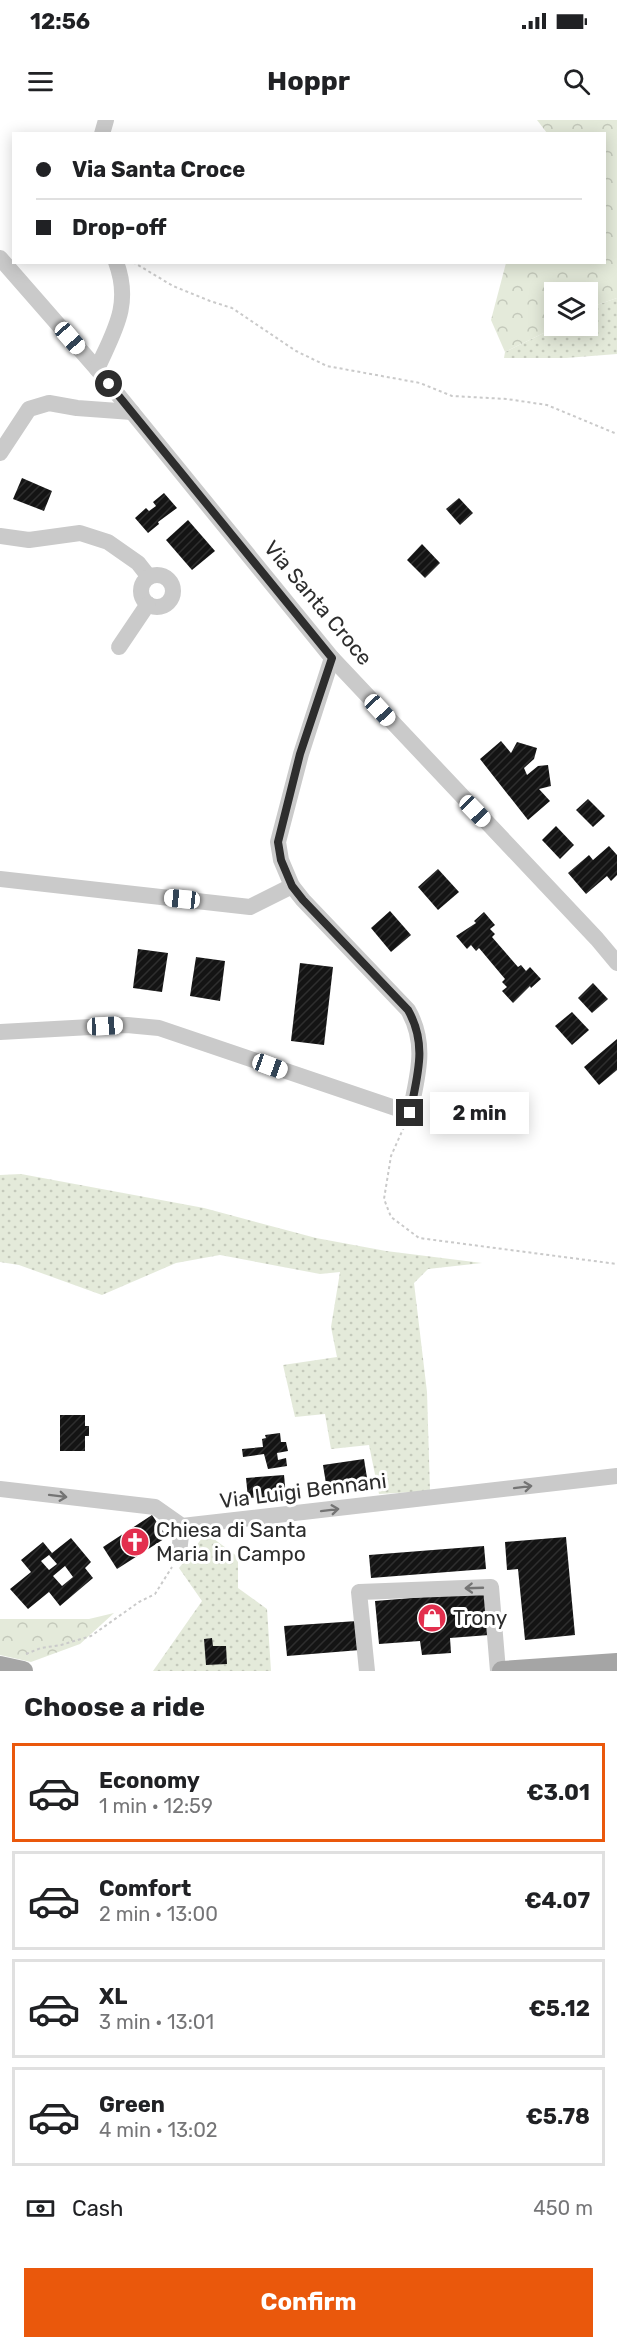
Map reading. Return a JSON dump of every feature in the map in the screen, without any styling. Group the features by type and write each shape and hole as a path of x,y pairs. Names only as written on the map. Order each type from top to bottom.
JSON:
{"main road":[{"path":"502,1671 617,1663"}],"street":[{"name":"Via Santa Croce","path":"0,258 97,369 332,658 617,963"},
{"path":"97,369 123,310 122,279 117,264"},
{"path":"0,453 29,409 50,403 77,408 132,412"},
{"path":"0,536 29,540 80,533 108,542 138,563 149,577"},
{"path":"159,575 168,580 173,589 167,603 158,607 147,604 141,590 144,580 159,575"},
{"path":"119,647 147,604"},
{"path":"0,1032 127,1025 159,1028 410,1113 420,1057 420,1039 415,1022 408,1010 292,886 281,860 278,842 300,754 332,658"},
{"path":"325,679 348,675"},
{"path":"0,879 250,907 292,886"},
{"name":"Via Luigi Bennani","path":"182,1526 617,1476"},
{"path":"0,1488 155,1508 182,1526 179,1553"},
{"path":"368,1671 359,1592 491,1587 498,1671"}],"path":[{"path":"136,264 173,286 210,302 232,308 296,351 327,366 420,383 452,396 507,399 547,405 617,434"},
{"path":"410,1113 391,1155 384,1199 391,1217 419,1238 617,1264"},
{"path":"13,1669 24,1655 41,1648 91,1636 139,1602 155,1594 179,1553"}],"green space":[{"path":"537,120 617,120 617,298 598,305 598,282 544,282 544,333 505,352 491,320 506,264 606,264 606,132 546,132"},
{"path":"617,298 617,354 566,358 504,358 505,352 544,333 544,336 598,336 598,305"},
{"path":"21,1174 204,1208 316,1238 386,1251 482,1263 428,1269 414,1283 427,1392 430,1491 379,1494 369,1445 331,1449 325,1414 295,1417 283,1365 337,1357 331,1327 340,1272 320,1274 220,1255 176,1263 102,1295 19,1265 0,1262 0,1175"},
{"path":"206,1533 238,1557 238,1588 267,1609 271,1671 153,1671 202,1601 179,1568"},
{"path":"114,1613 80,1644 31,1662 0,1655 0,1619 89,1619"}],"building":[{"path":"22,478 52,491 44,511 13,499"},
{"path":"164,493 177,508 158,522 159,524 148,533 135,518 146,508 149,511 156,506 153,502"},
{"path":"459,498 473,513 460,525 446,509"},
{"path":"188,520 215,551 192,570 166,540"},
{"path":"422,544 440,563 425,578 407,560"},
{"path":"501,741 511,753 517,742 537,748 534,759 524,768 527,775 538,766 548,765 551,786 539,789 550,801 528,820 480,759"},
{"path":"588,799 605,816 593,827 576,810"},
{"path":"556,826 574,845 560,859 542,840"},
{"path":"609,846 617,855 617,875 611,881 607,876 586,894 568,873 589,855 593,860"},
{"path":"438,869 459,892 438,910 418,887"},
{"path":"390,911 411,935 391,952 371,928"},
{"path":"484,912 495,925 490,929 495,934 492,937 518,967 521,965 526,971 530,967 541,979 531,988 530,986 513,1003 502,991 507,987 502,982 505,979 479,948 476,951 471,945 467,949 456,936 476,923 474,921"},
{"path":"138,949 168,953 162,992 133,988"},
{"path":"196,957 225,961 220,1001 190,996"},
{"path":"300,963 333,967 324,1045 291,1041"},
{"path":"593,983 608,999 592,1013 578,998"},
{"path":"572,1012 589,1030 572,1045 555,1026"},
{"path":"617,1039 617,1070 599,1085 584,1067"},
{"path":"60,1415 85,1415 85,1426 89,1426 89,1436 85,1436 85,1451 60,1451"},
{"path":"280,1433 281,1442 286,1442 288,1451 277,1453 278,1460 286,1458 287,1466 268,1469 264,1454 243,1457 242,1449 263,1447 262,1439 266,1438 265,1435"},
{"path":"364,1459 368,1484 327,1490 323,1465"},
{"path":"284,1475 286,1496 248,1498 246,1478"},
{"name":"Chiesa di Santa Maria in Campo","path":"152,1515 167,1537 117,1569 103,1547"},
{"path":"566,1537 575,1635 525,1640 518,1569 507,1570 505,1542"},
{"path":"71,1538 91,1562 85,1568 93,1578 60,1606 49,1592 28,1609 10,1589 31,1572 21,1560 43,1542 52,1553","holes":["49,1555 57,1564 49,1570 41,1561","65,1566 73,1577 62,1586 53,1576"]},
{"path":"484,1546 486,1569 371,1578 369,1555"},
{"name":"Trony","path":"485,1592 489,1635 450,1638 451,1653 422,1655 420,1641 379,1644 375,1601"},
{"path":"357,1621 360,1650 287,1656 284,1626"},
{"path":"212,1638 213,1646 226,1646 227,1664 206,1665 204,1639"}],"place":[{"name":"Chiesa di Santa Maria in Campo","path":"135,1542"},
{"name":"Trony","path":"432,1618"}],"route":[{"path":"109,384 332,658 300,754 278,842 281,860 292,886 303,900 408,1010 415,1022 420,1039 420,1057 410,1113"}]}
